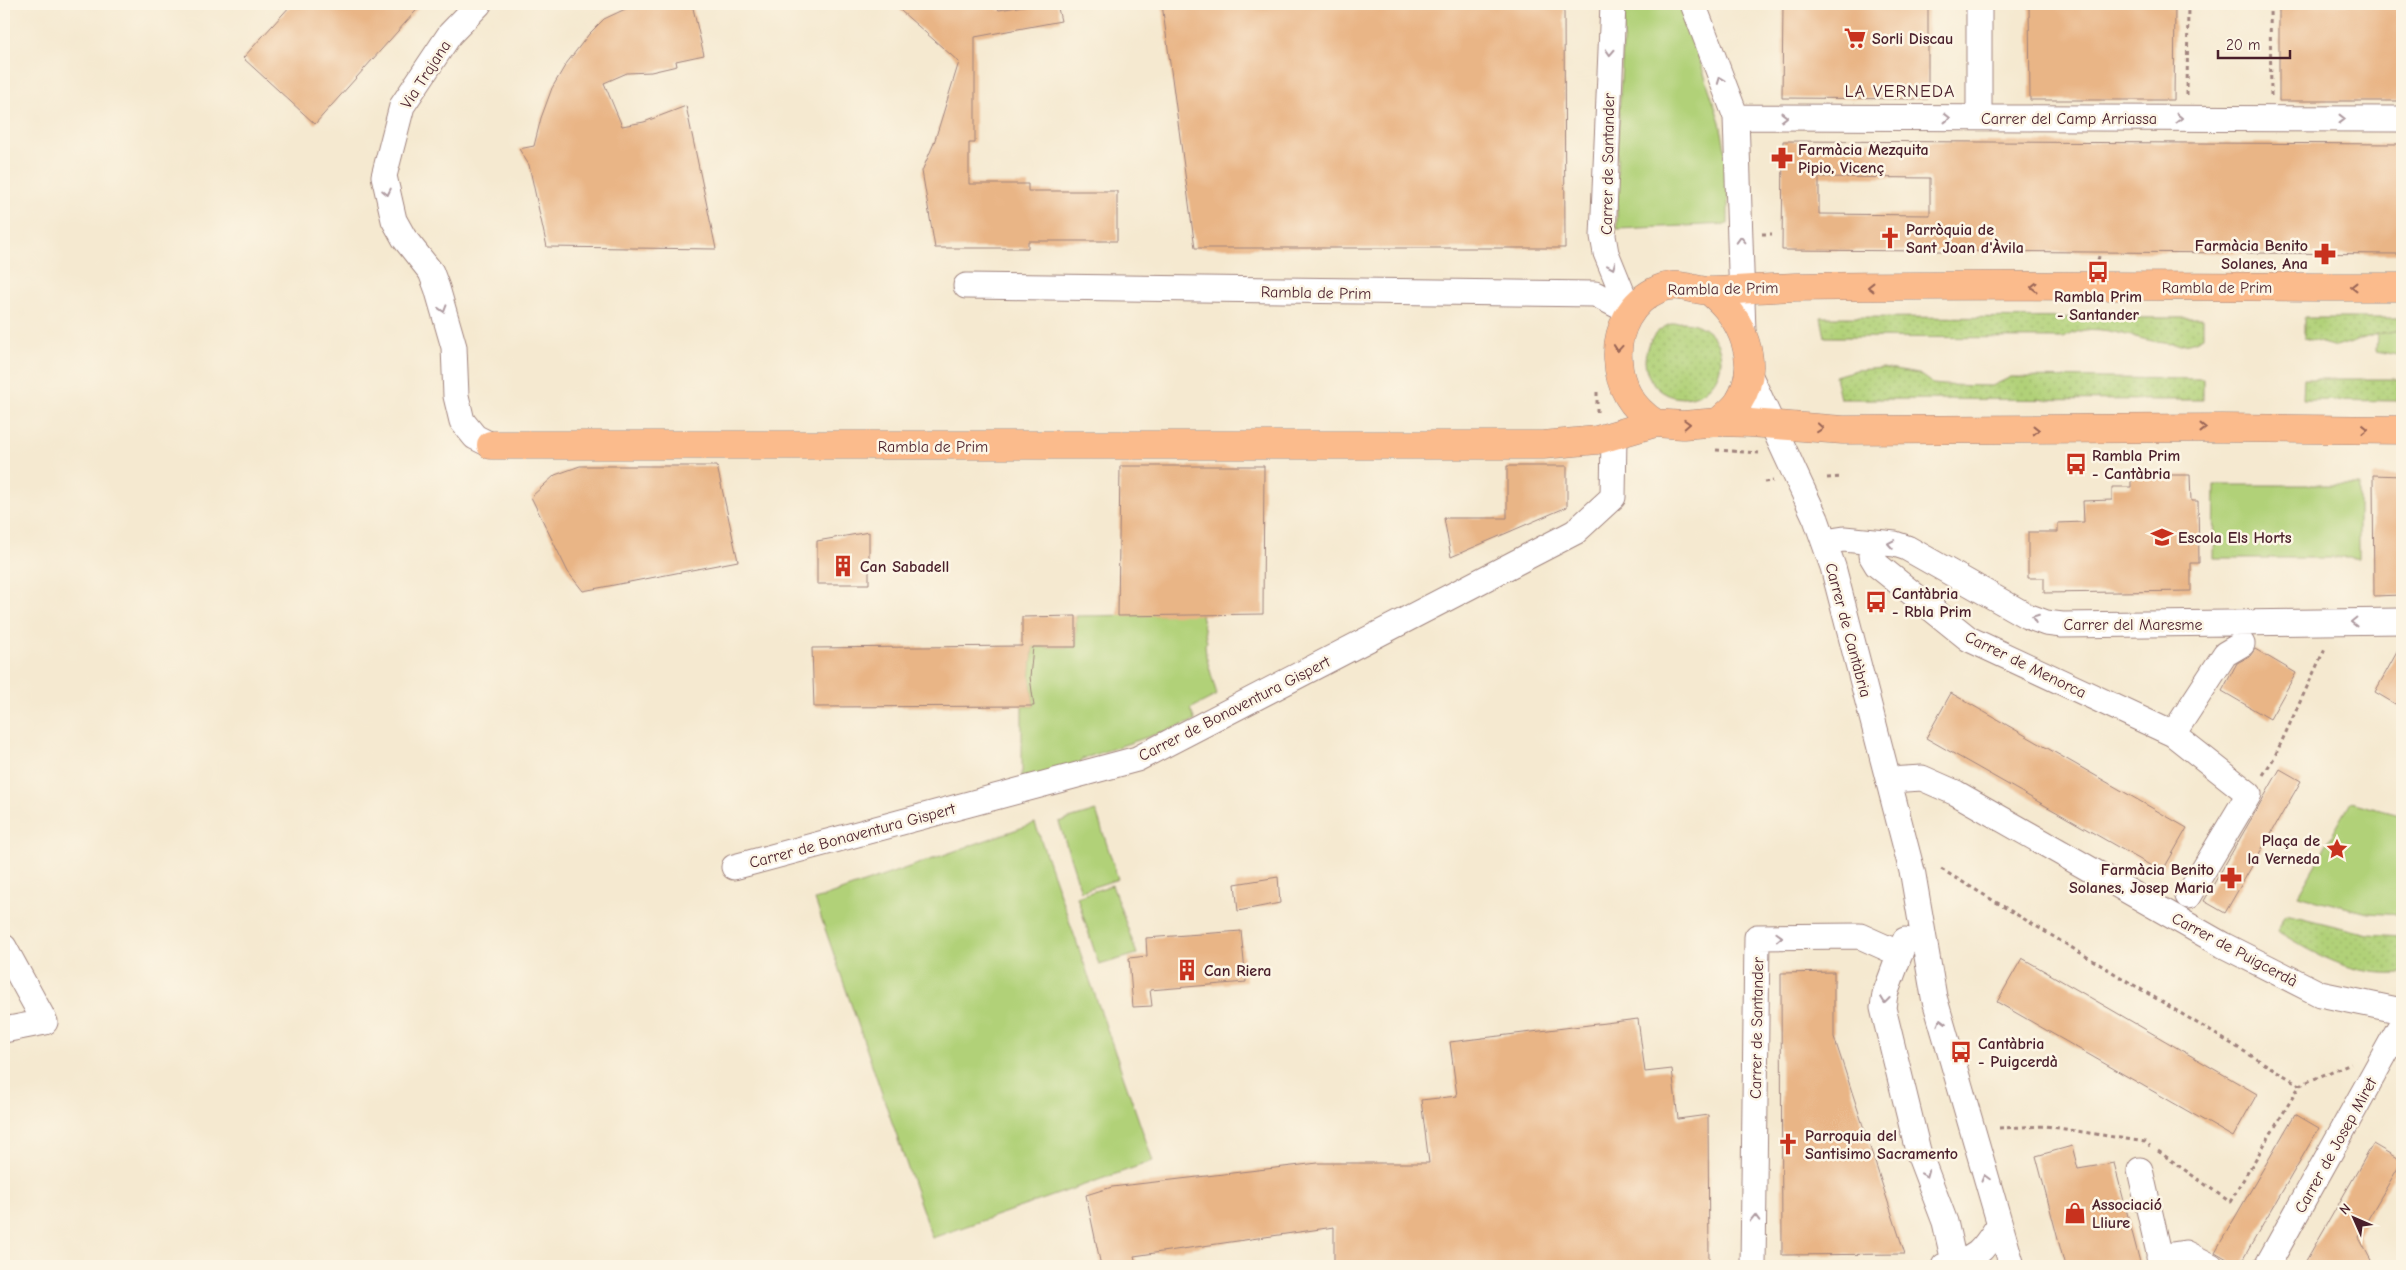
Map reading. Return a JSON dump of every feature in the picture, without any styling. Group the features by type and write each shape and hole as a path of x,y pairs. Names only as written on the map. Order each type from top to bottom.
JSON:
{"main road":[{"name":"Rambla de Prim","path":"1630,312 1642,300 1659,289 1692,286 1709,291 1816,286 2402,287"},
{"path":"1709,291 1722,301 1743,332 1747,350 1748,372 1744,390 1737,404 1718,422"},
{"path":"1614,436 1622,386 1617,349 1624,323 1630,312"},
{"path":"1622,386 1629,400 1655,423 1683,425 1718,422 1843,430 2222,428 2402,430"},
{"name":"Rambla de Prim","path":"491,445 1543,445 1614,436 1655,423"}],"street":[{"name":"Via Trajana","path":"479,4 450,34 402,106 384,176 394,220 404,238 431,272 454,347 456,396 462,421 475,437 491,445"},
{"name":"Carrer de Santander","path":"1613,4 1604,236 1606,253 1630,312"},
{"path":"1693,4 1736,117 1743,332"},
{"path":"1979,107 1980,4"},
{"name":"Carrer del Camp Arriassa","path":"1736,117 2402,119"},
{"name":"Rambla de Prim","path":"966,286 1595,294 1630,312"},
{"name":"Carrer de Cantàbria","path":"1748,372 1825,542 1889,780 1918,899 1937,1006 2012,1266"},
{"name":"Carrer de Bonaventura Gispert","path":"734,867 1137,759 1575,532 1613,496 1614,436"},
{"name":"Carrer del Maresme","path":"1825,542 1851,539 1895,544 1907,548 2027,616 2062,625 2402,621"},
{"name":"Carrer de Menorca","path":"1871,555 1877,565 1969,639 2173,734 2249,794"},
{"path":"2173,734 2226,654 2242,644"},
{"name":"Carrer de Puigcerdà","path":"1889,780 1922,778 1956,793 2223,945 2320,994 2402,1011"},
{"path":"2188,896 2249,794"},
{"path":"1918,899 1885,994 1884,1008 1886,1026 1918,1151 1945,1222 1951,1266 1970,1260 1982,1251 1999,1225"},
{"name":"Carrer de Santander","path":"1753,1266 1757,937 1860,936 1900,954"},
{"path":"4,947 44,1022 14,1028"},
{"name":"Carrer de Josep Miret","path":"2267,1266 2402,1023"},
{"path":"2140,1170 2160,1262 2185,1253 2211,1266"}],"path":[{"path":"2187,101 2188,4"},
{"path":"2270,4 2270,101"},
{"path":"1707,450 1762,454"},
{"path":"1775,474 1778,481"},
{"path":"1827,478 1843,477"},
{"path":"2249,794 2274,758 2327,642"},
{"path":"1941,869 2300,1085"},
{"path":"1999,1128 2046,1126 2145,1142 2230,1202 2300,1085 2359,1059"}],"green space":[{"path":"1625,4 1681,4 1720,122 1728,165 1728,224 1617,229 1617,152"},
{"path":"1821,317 2203,318 2203,337 2190,343 2161,343 2099,330 2082,331 2063,338 1825,337"},
{"path":"2304,318 2402,318 2402,330 2377,334 2336,347 2304,338"},
{"path":"1683,322 1697,325 1710,333 1718,346 1721,360 1718,374 1710,387 1697,395 1683,398 1669,395 1656,387 1648,374 1645,360 1648,346 1656,333 1669,325"},
{"path":"2402,330 2402,356 2376,351 2377,334"},
{"path":"1882,368 1919,374 1933,384 1944,385 1992,386 2011,377 2203,379 2203,400 1840,399 1835,376 1856,370"},
{"path":"2304,379 2402,379 2402,401 2303,400"},
{"path":"2215,485 2359,485 2359,558 2214,558"},
{"path":"1201,614 1207,642 1205,644 1206,656 1217,695 1190,709 1195,721 1082,759 1080,764 1022,779 1022,706 1034,706 1030,677 1033,647 1076,647 1076,616"},
{"path":"2351,802 2402,816 2402,915 2368,913 2298,895"},
{"path":"1096,811 1118,879 1081,891 1059,822"},
{"path":"1035,823 1153,1161 932,1238 815,900"},
{"path":"1112,885 1137,954 1099,965 1077,897"},
{"path":"2286,914 2368,934 2402,936 2402,973 2384,973 2352,968 2307,949 2277,931"}],"building":[{"path":"292,4 422,4 315,124 243,58"},
{"path":"636,4 692,4 704,55 676,61 677,66 651,72 627,73 604,83 622,126 644,122 686,106 716,249 547,247 529,165 519,149 534,146 541,118 552,88 566,64 589,34 604,19"},
{"path":"893,4 992,4 999,10 1035,4 1057,4 1061,21 975,37 975,143 969,143 969,184 1028,184 1028,191 1117,191 1117,241 1028,241 1028,248 935,248 922,171 934,143 959,62"},
{"path":"1162,4 1564,4 1565,248 1195,248"},
{"path":"1783,4 1928,4 1928,99 1782,98"},
{"path":"2029,4 2175,4 2174,100 2030,100"},
{"path":"2279,4 2402,4 2402,101 2279,101"},
{"path":"1783,141 2402,144 2402,254 1782,250","holes":["1819,177 1930,178 1930,215 1819,214"]},
{"path":"580,466 717,466 738,561 583,591 568,572 531,497 555,475"},
{"path":"1120,466 1264,466 1263,614 1118,616"},
{"path":"1507,466 1567,466 1567,507 1451,557 1444,518 1507,518"},
{"path":"2131,475 2190,475 2191,501 2198,501 2199,563 2191,563 2191,591 2044,593 2044,578 2028,578 2028,532 2058,532 2058,523 2084,522 2083,501 2112,500 2112,487 2131,487"},
{"path":"2373,475 2402,476 2402,595 2374,596"},
{"name":"Can Sabadell","path":"869,532 869,584 817,584 817,541"},
{"path":"1076,616 1076,647 1033,647 1030,677 1034,706 814,707 812,648 1022,646 1022,617"},
{"path":"2402,643 2402,708 2375,692"},
{"path":"2255,649 2296,673 2270,719 2222,691 2237,663 2250,656"},
{"path":"1951,693 2187,828 2162,872 1926,738"},
{"path":"2280,769 2301,781 2225,913 2204,901"},
{"path":"1278,877 1280,903 1238,911 1235,884"},
{"name":"Can Riera","path":"1241,931 1246,982 1150,990 1152,1006 1133,1007 1129,958 1147,956 1146,938"},
{"path":"2022,958 2257,1094 2233,1137 1997,1002"},
{"path":"1834,972 1834,1037 1905,1254 1782,1255 1781,973"},
{"path":"1638,1019 1645,1072 1672,1069 1678,1119 1708,1115 1709,1266 1334,1266 1334,1227 1134,1256 1137,1266 1101,1266 1086,1195 1112,1187 1318,1163 1429,1163 1421,1100 1457,1096 1450,1042"},
{"path":"2295,1114 2319,1128 2239,1266 2215,1252"},
{"path":"2373,1144 2402,1161 2358,1236 2374,1266 2303,1266"},
{"path":"2072,1146 2078,1169 2114,1163 2141,1266 2065,1266 2036,1156"}],"place":[{"name":"Sorli Discau","path":"1855,38"},
{"name":"Farmàcia Mezquita Pipio, Vicenç","path":"1782,158"},
{"name":"Parròquia de Sant Joan d'Àvila","path":"1890,238"},
{"name":"Farmàcia Benito Solanes, Ana","path":"2325,254"},
{"name":"Rambla Prim - Santander","path":"2098,272"},
{"name":"Rambla Prim - Cantàbria","path":"2076,464"},
{"name":"Escola Els Horts","path":"2162,537"},
{"name":"Can Sabadell","path":"843,566"},
{"name":"Cantàbria - Rbla Prim","path":"1876,602"},
{"name":"Plaça de la Verneda","path":"2337,849"},
{"name":"Farmàcia Benito Solanes, Josep Maria","path":"2231,878"},
{"name":"Can Riera","path":"1187,970"},
{"name":"Cantàbria - Puigcerdà","path":"1961,1052"},
{"name":"Parroquia del Santisimo Sacramento","path":"1788,1144"},
{"name":"Associació Lliure","path":"2075,1213"}],"district":[{"name":"LA VERNEDA","path":"1900,91"}]}
